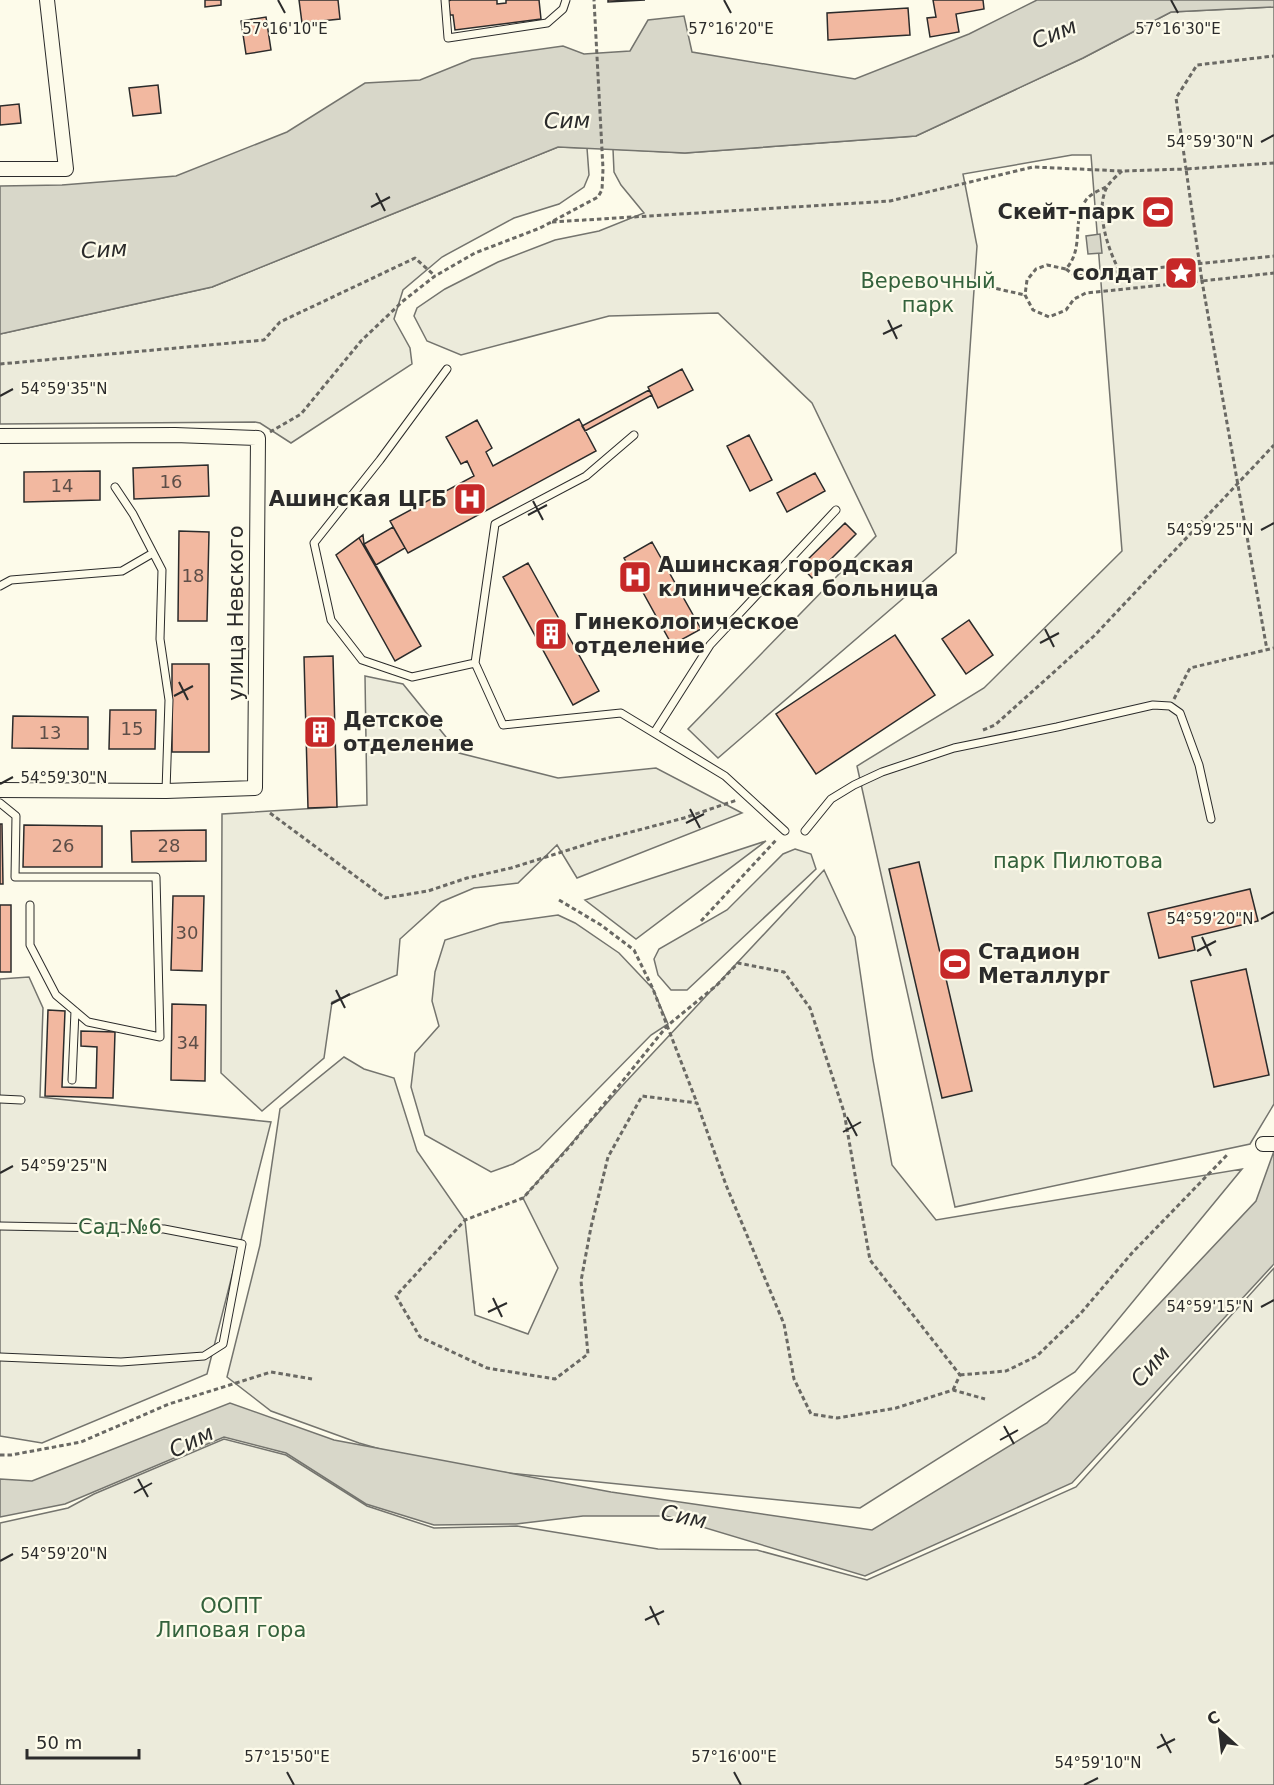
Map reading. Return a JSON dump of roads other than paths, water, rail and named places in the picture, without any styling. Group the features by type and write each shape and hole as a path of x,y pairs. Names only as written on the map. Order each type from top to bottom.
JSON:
{"street":[{"path":"0,169 66,169 47,0"},
{"name":"улица Невского","path":"0,436 175,435 258,438 255,788 166,791"},
{"path":"0,790 166,791"}],"lane":[{"path":"445,0 448,38 547,23 563,9 566,0"},
{"path":"447,369 380,460 314,543 331,620 362,660 412,677 475,663"},
{"path":"634,435 586,476 495,524 475,663 503,725 621,713 725,776 785,831"},
{"path":"116,487 162,570 160,639 168,700 166,791"},
{"path":"654,733 710,645 836,510"},
{"path":"0,586 11,580 122,571 153,552"},
{"path":"805,831 831,799 854,784 882,772 954,748 1153,705 1170,706 1180,712 1199,765 1212,819"},
{"path":"0,803 16,816 15,878 156,877 160,1037 88,1022 56,995 30,945 30,905"},
{"path":"72,1080 75,1011"},
{"path":"0,1100 21,1100"},
{"path":"0,1226 164,1229 242,1244 223,1344 204,1356 122,1362 0,1357"}],"water":[{"name":"Сим","path":"1037,0 1274,0 1274,7 1171,12 1083,58 916,136 685,153 558,147 212,287 0,334 0,186 62,185 176,176 287,132 365,83 420,80 472,59 563,46 584,54 630,51 648,20 684,16 692,52 855,79 969,34"},
{"path":"1100,234 1102,253 1088,254 1086,236"},
{"name":"Сим","path":"1274,1151 1274,1264 1072,1483 865,1576 666,1516 583,1516 516,1524 434,1525 366,1504 286,1453 224,1437 65,1504 0,1517 0,1479 32,1481 230,1403 334,1440 611,1492 872,1530 1047,1423 1256,1201"}],"place":[{"name":"Скейт-парк","path":"1158,212"},
{"name":"солдат","path":"1181,273"},
{"name":"Ашинская ЦГБ","path":"470,499"},
{"name":"Ашинская городская клиническая больница","path":"635,577"},
{"name":"Гинекологическое отделение","path":"551,634"},
{"name":"Детское отделение","path":"320,732"},
{"name":"Стадион Металлург","path":"955,964"}],"park label":[{"name":"Веревочный парк","path":"928,293"},
{"name":"парк Пилютова","path":"1078,861"},
{"name":"Сад №6","path":"120,1227"},
{"name":"ООПТ Липовая гора","path":"231,1618"}]}
